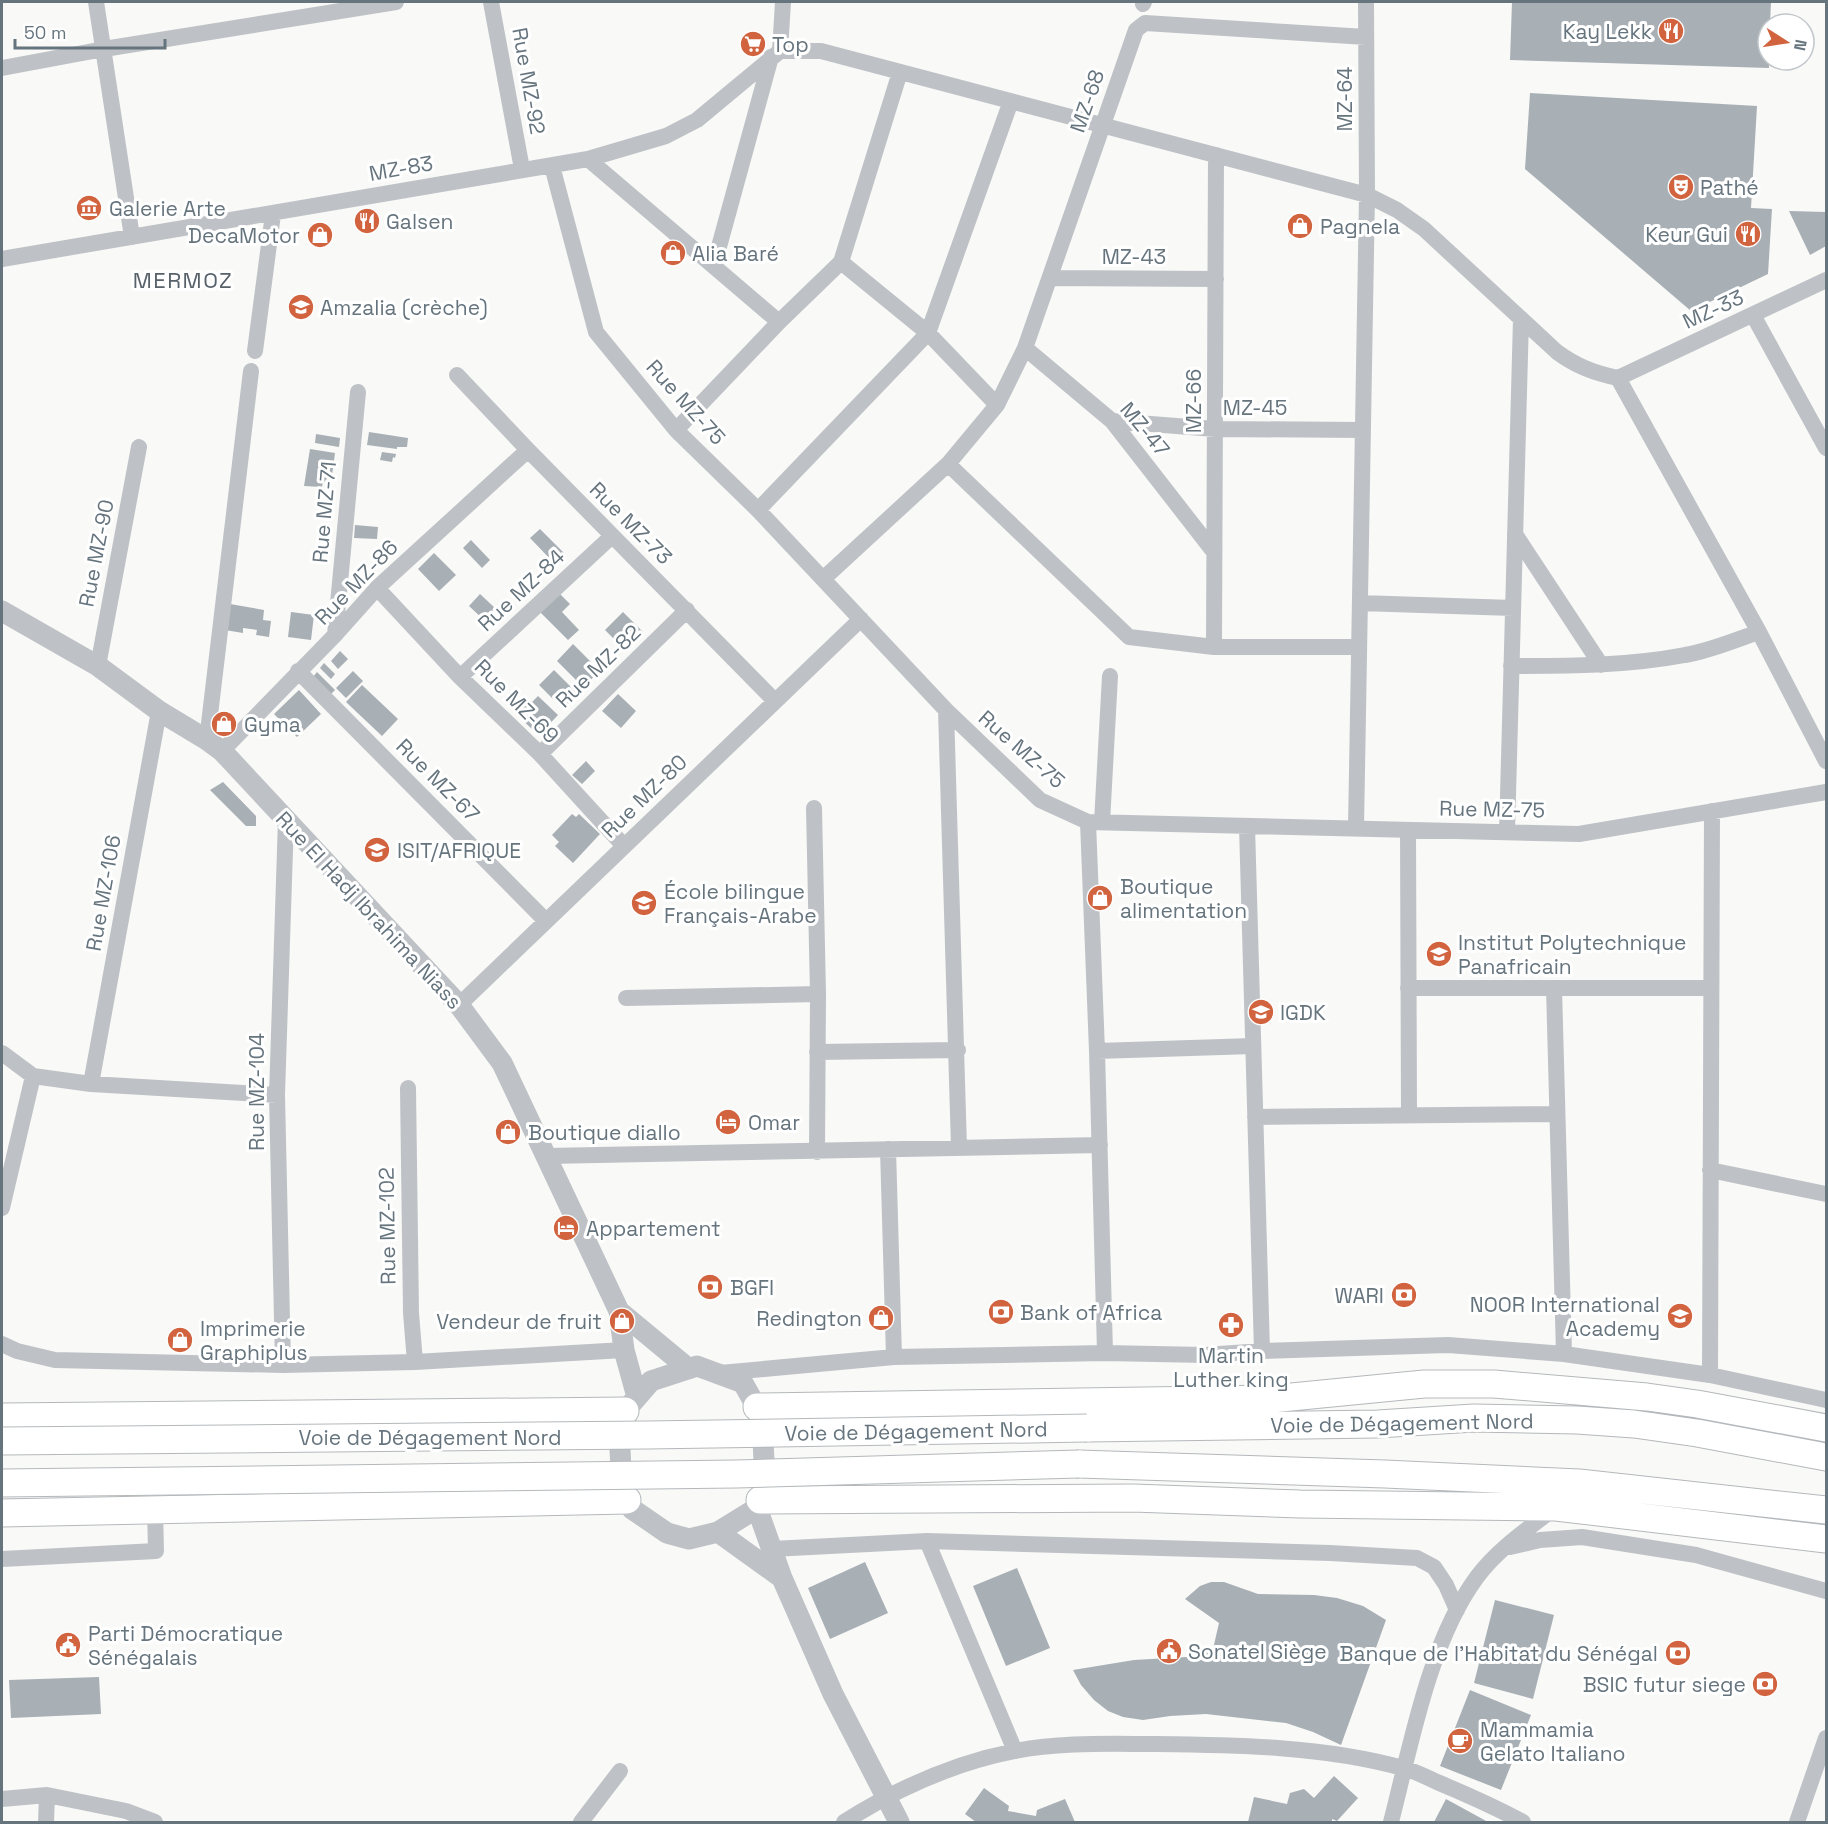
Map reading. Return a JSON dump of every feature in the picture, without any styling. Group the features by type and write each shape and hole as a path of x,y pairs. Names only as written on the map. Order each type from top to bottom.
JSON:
{"highway":[{"path":"757,1407 1258,1399 1323,1395 1424,1384 1494,1384 1647,1397 1827,1428"},
{"path":"1323,1395 1474,1418"},
{"path":"2,1417 631,1404"},
{"name":"Voie de Dégagement Nord","path":"2,1441 647,1435 1378,1424 1474,1418 1634,1424 1751,1441 1827,1457"},
{"name":"Voie de Dégagement Nord","path":"2,1484 724,1475 1078,1464 1579,1483 1827,1509"},
{"path":"1226,1502 1385,1474"},
{"path":"758,1504 1134,1497 1300,1504 1556,1507 1827,1539"},
{"path":"2,1513 627,1500"}],"street":[{"path":"96,2 132,237"},
{"path":"2,68 104,49 396,2"},
{"name":"Rue MZ-92","path":"491,2 522,169"},
{"path":"714,265 775,54 783,2"},
{"name":"MZ-64","path":"1356,828 1367,195 1366,2"},
{"name":"MZ-68","path":"823,579 948,464 997,405 1025,348 1051,278 1136,30 1145,23 1366,37"},
{"path":"775,54 821,51 1367,195 1397,210 1424,229 1557,352 1576,365 1598,374 1618,378 1759,632 1827,761"},
{"name":"MZ-83","path":"2,259 588,159 666,136 697,120 775,54"},
{"path":"676,430 778,322 841,262 900,72"},
{"path":"758,510 928,333 1011,101"},
{"name":"MZ-66","path":"1214,647 1216,155"},
{"path":"588,159 778,322"},
{"name":"Rue MZ-75","path":"552,166 596,332 676,430 758,510 946,710 1040,800 1095,822 1579,834 1827,792"},
{"path":"255,351 273,214"},
{"path":"841,262 928,333 997,405"},
{"name":"MZ-43","path":"1051,278 1216,279"},
{"name":"MZ-33","path":"1618,378 1827,280"},
{"path":"1753,315 1827,448"},
{"path":"1508,832 1521,319"},
{"name":"MZ-47","path":"1025,348 1112,421 1214,552"},
{"path":"214,745 251,371"},
{"name":"Rue MZ-73","path":"457,375 775,701"},
{"name":"Rue MZ-71","path":"335,636 358,392"},
{"name":"MZ-45","path":"1112,421 1215,429 1363,430"},
{"name":"Rue MZ-90","path":"98,666 139,447"},
{"name":"Rue MZ-86","path":"214,745 298,671 335,636 377,588 528,450"},
{"path":"948,464 1129,637 1214,647 1359,647"},
{"path":"1515,534 1601,665"},
{"name":"Rue MZ-84","path":"460,677 612,536"},
{"name":"Rue MZ-69","path":"377,588 460,677 540,754 624,846"},
{"path":"1360,603 1513,608"},
{"name":"Rue MZ-82","path":"540,754 687,610"},
{"name":"Rue El Hadj Ibrahima Niass","path":"2,611 98,666 159,711 214,745 459,1005 502,1062 619,1311 631,1404"},
{"name":"Rue MZ-80","path":"459,1005 861,619"},
{"path":"1511,666 1601,665 1687,655 1759,632"},
{"name":"Rue MZ-67","path":"298,671 546,921"},
{"path":"1105,1353 1097,1051 1095,822 1110,676"},
{"path":"946,710 958,1050 959,1148"},
{"name":"Rue MZ-106","path":"91,1084 159,711"},
{"path":"814,808 818,994 817,1152"},
{"path":"1710,1375 1712,811"},
{"name":"Rue MZ-104","path":"283,1365 277,1095 286,819"},
{"path":"1247,826 1262,1351"},
{"path":"1408,830 1409,1115"},
{"path":"1408,988 1710,988"},
{"path":"1554,988 1564,1354"},
{"path":"626,998 818,994"},
{"path":"1097,1051 1253,1046"},
{"path":"817,1052 958,1050"},
{"path":"2,1053 33,1076 91,1084 277,1095"},
{"path":"2,1208 33,1076"},
{"name":"Rue MZ-102","path":"408,1088 411,1313 415,1362"},
{"path":"1256,1117 1557,1114"},
{"path":"547,1155 817,1152 1100,1145"},
{"path":"888,1149 894,1358"},
{"path":"1710,1170 1827,1194"},
{"name":"Rue El Hadj Ibrahima Niass","path":"619,1311 690,1369"},
{"path":"2,1344 17,1351 55,1360 283,1365 415,1362 624,1350"},
{"path":"716,1373 894,1358 1105,1353 1205,1355 1262,1351 1448,1346 1564,1354 1710,1375 1827,1400"},
{"path":"698,1366 716,1373 743,1383 762,1417 765,1484 758,1504 718,1532 689,1539 667,1533 632,1509 622,1490 619,1430 631,1404 651,1381 698,1366"},
{"path":"758,1504 782,1578 833,1694 899,1822"},
{"path":"1391,1822 1432,1669 1457,1610 1478,1577 1503,1549 1556,1507"},
{"path":"2,1559 156,1551 155,1509"},
{"path":"718,1532 782,1578"},
{"path":"1503,1549 1540,1540 1582,1537 1696,1555 1827,1591"},
{"path":"772,1549 927,1541 1330,1553 1417,1558 1434,1567 1446,1585 1457,1610"},
{"path":"927,1541 1015,1751"},
{"path":"1797,1822 1827,1738"},
{"path":"844,1822 929,1777 968,1763 1015,1751 1105,1744 1218,1744 1292,1749 1405,1768 1468,1794 1523,1822"},
{"path":"581,1822 620,1771"},
{"path":"46,1822 47,1795"},
{"path":"2,1799 47,1795 126,1811 155,1822"}],"building":[{"path":"1512,2 1771,2 1771,12 1756,12 1756,68 1510,60"},
{"path":"1530,93 1757,106 1751,208 1772,209 1768,274 1691,311 1525,169"},
{"path":"1789,211 1826,212 1826,246 1810,255"},
{"path":"369,432 408,438 407,447 397,447 397,449 367,445"},
{"path":"316,434 340,438 339,447 315,443"},
{"path":"310,449 335,453 331,483 323,481 322,487 304,486"},
{"path":"382,452 396,454 395,458 393,457 392,462 380,460"},
{"path":"355,525 378,527 377,539 354,538"},
{"path":"540,529 565,554 555,564 530,538"},
{"path":"471,540 490,560 482,568 463,548"},
{"path":"434,553 456,575 439,591 418,569"},
{"path":"559,593 570,604 562,612 579,630 568,640 540,612"},
{"path":"480,594 495,608 484,620 469,606"},
{"path":"230,604 264,610 263,620 271,621 269,637 256,635 257,630 243,628 243,633 225,630"},
{"path":"291,612 314,615 311,640 288,637"},
{"path":"623,612 643,632 625,650 605,630"},
{"path":"573,644 600,671 583,687 557,661"},
{"path":"340,651 348,659 338,669 331,661"},
{"path":"324,663 335,674 331,679 320,668"},
{"path":"554,670 578,694 563,709 539,685"},
{"path":"353,671 363,681 346,698 336,688"},
{"path":"317,672 335,690 330,695 313,677"},
{"path":"362,685 398,719 382,736 346,702"},
{"path":"299,690 321,714 297,737 274,714"},
{"path":"618,694 636,711 621,728 602,711"},
{"path":"538,696 558,715 542,732 540,730 536,733 513,711 521,703 524,706"},
{"path":"586,761 595,771 582,784 572,775"},
{"path":"223,782 256,816 256,826 246,826 210,790"},
{"path":"572,814 576,817 579,814 600,834 573,863 555,846 559,842 552,835"},
{"path":"865,1562 888,1613 830,1639 808,1588"},
{"path":"1017,1568 1050,1648 1006,1666 973,1586"},
{"path":"1211,1582 1224,1582 1258,1594 1314,1595 1337,1598 1363,1606 1386,1620 1341,1745 1286,1723 1206,1714 1143,1720 1123,1717 1108,1711 1081,1685 1073,1670 1134,1660 1204,1656 1206,1648 1213,1649 1219,1623 1185,1599 1200,1586"},
{"path":"1495,1600 1554,1615 1533,1699 1474,1683"},
{"path":"99,1677 101,1714 11,1718 9,1680"},
{"path":"1470,1690 1531,1715 1501,1790 1440,1766"},
{"path":"1334,1776 1358,1798 1337,1821 1332,1819 1332,1822 1248,1822 1254,1797 1287,1804 1290,1793 1304,1789 1314,1798"},
{"path":"984,1788 1009,1806 1008,1811 1036,1816 1037,1810 1065,1799 1075,1822 976,1822 965,1814"},
{"path":"1446,1799 1488,1822 1434,1822"}],"place":[{"name":"Kay Lekk","path":"1671,31"},
{"name":"Top","path":"753,44"},
{"name":"Pathé","path":"1681,187"},
{"name":"Galerie Arte","path":"89,208"},
{"name":"Galsen","path":"367,221"},
{"name":"Pagnela","path":"1300,226"},
{"name":"Keur Gui","path":"1748,234"},
{"name":"DecaMotor","path":"320,235"},
{"name":"Alia Baré","path":"673,253"},
{"name":"Amzalia (crèche)","path":"301,307"},
{"name":"Gyma","path":"224,724"},
{"name":"ISIT/AFRIQUE","path":"377,850"},
{"name":"Boutique alimentation","path":"1100,898"},
{"name":"École bilingue Français-Arabe","path":"644,903"},
{"name":"Institut Polytechnique Panafricain","path":"1439,954"},
{"name":"IGDK","path":"1261,1012"},
{"name":"Omar","path":"728,1122"},
{"name":"Boutique diallo","path":"508,1132"},
{"name":"Appartement","path":"566,1228"},
{"name":"BGFI","path":"710,1287"},
{"name":"WARI","path":"1404,1295"},
{"name":"Bank of Africa","path":"1001,1312"},
{"name":"NOOR International Academy","path":"1680,1316"},
{"name":"Redington","path":"881,1318"},
{"name":"Vendeur de fruit","path":"622,1321"},
{"name":"Martin Luther king","path":"1231,1325"},
{"name":"Imprimerie Graphiplus","path":"180,1340"},
{"name":"Parti Démocratique Sénégalais","path":"68,1645"},
{"name":"Sonatel Siège","path":"1169,1651"},
{"name":"Banque de l’Habitat du Sénégal","path":"1678,1653"},
{"name":"BSIC futur siege","path":"1765,1684"},
{"name":"Mammamia Gelato Italiano","path":"1460,1741"}],"district":[{"name":"MERMOZ","path":"183,280"}]}
